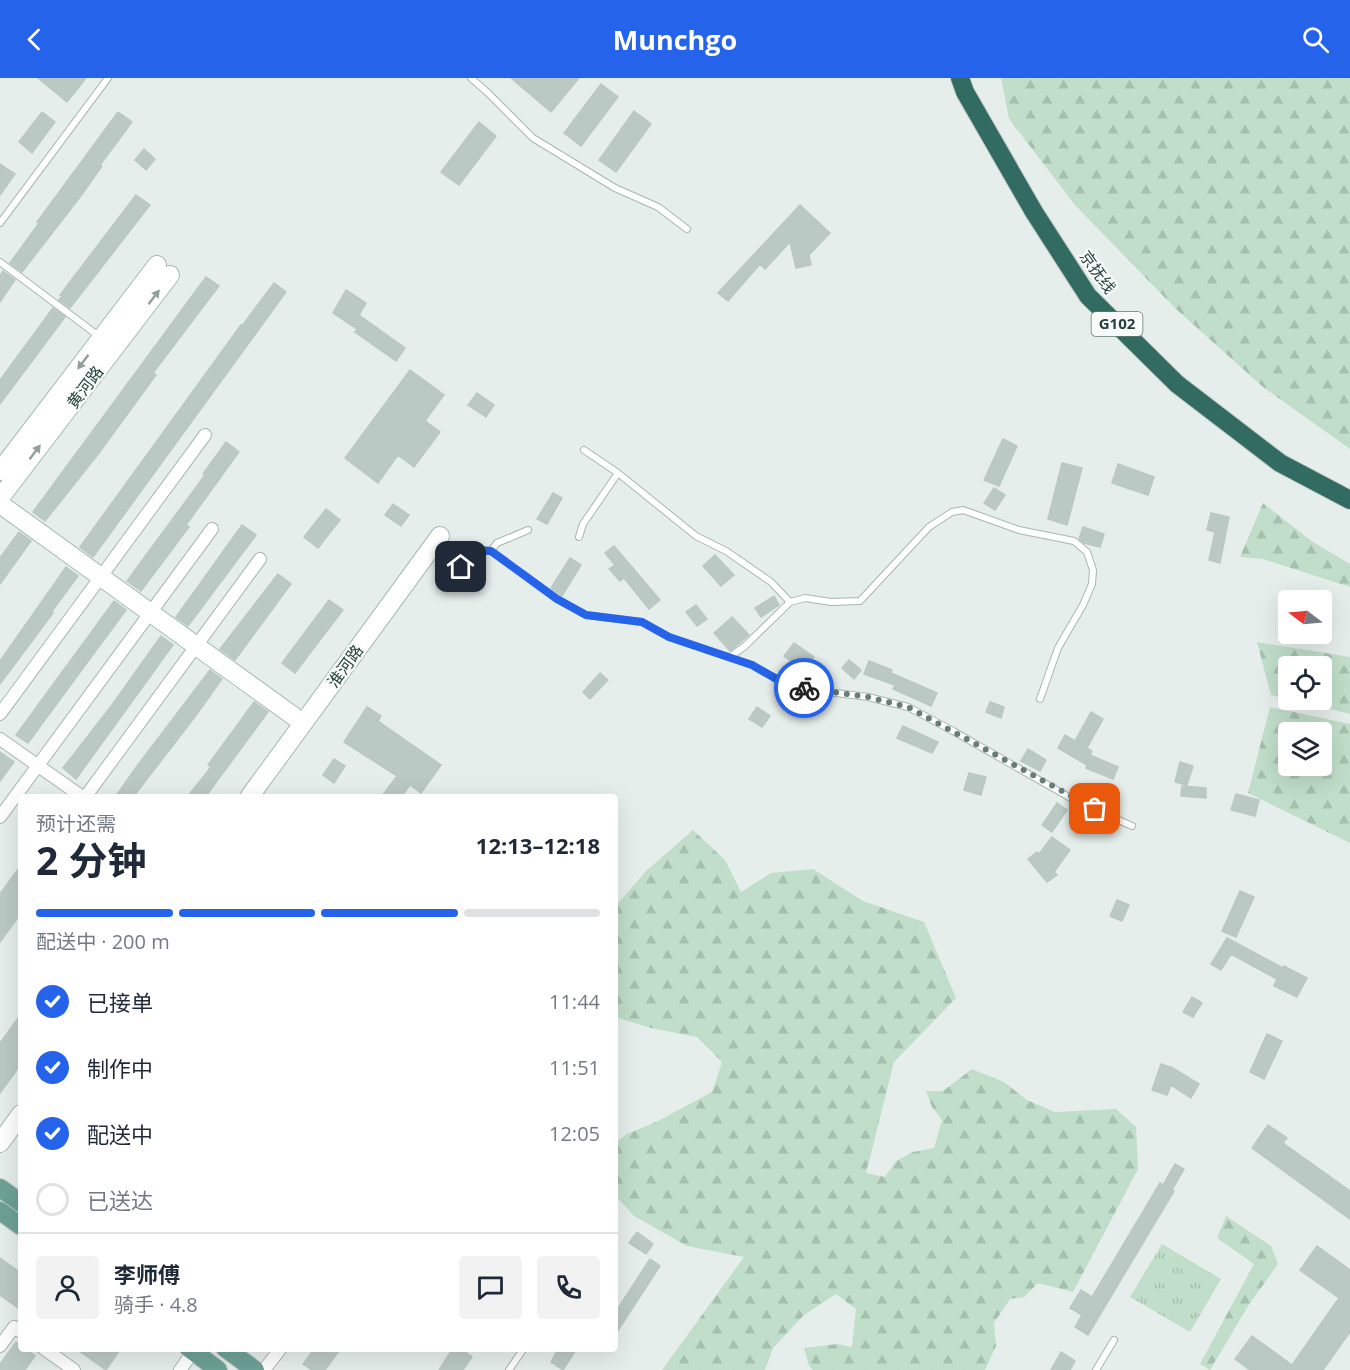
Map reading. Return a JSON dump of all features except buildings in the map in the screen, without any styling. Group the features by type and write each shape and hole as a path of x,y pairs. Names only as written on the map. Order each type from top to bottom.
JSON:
{"highway":[{"name":"京抚线","path":"960,78 965,92 1029,202 1088,296 1177,384 1280,462 1350,500"}],"main road":[{"path":"0,1188 18,1201"},
{"path":"0,1211 18,1224"},
{"path":"194,1352 218,1370"},
{"path":"230,1352 255,1370"}],"street":[{"name":"黄河路","path":"0,471 102,338 164,270 0,498"},
{"path":"0,714 205,435"},
{"path":"0,504 303,723"},
{"path":"0,817 212,529"},
{"name":"淮河路","path":"251,794 440,536"},
{"path":"85,794 260,559"},
{"path":"0,739 80,794"},
{"path":"0,1143 18,1118"},
{"path":"0,1346 14,1327 18,1330"},
{"path":"49,1352 74,1370"},
{"path":"180,1370 190,1352"},
{"path":"264,1370 278,1352"}],"lane":[{"path":"0,223 108,78"},
{"path":"471,78 533,138 615,188 658,207 687,230"},
{"path":"0,262 102,338"},
{"path":"584,450 618,472 696,536 726,551 771,582 790,602"},
{"path":"579,537 583,524 618,472"},
{"path":"730,657 745,646 790,602 805,598 831,602 860,601 929,527 952,512 963,510 1019,530 1074,541 1088,552 1093,570 1092,584 1083,605 1058,648 1040,699"},
{"path":"491,551 496,543 528,530"},
{"path":"461,567 476,550 491,551 557,599 586,615 642,622 669,637 752,665 782,682 812,690 868,697 908,707 953,730 1076,801 1132,826"},
{"path":"1096,1370 1114,1340"},
{"path":"509,1370 521,1352"}],"green space":[{"path":"1001,78 1350,78 1350,449 1263,387 1176,309 1075,205 1009,119"},
{"path":"1263,503 1313,542 1350,564 1350,587 1263,559 1240,557"},
{"path":"1257,642 1350,657 1350,714 1332,710 1332,656 1278,656 1278,697 1271,695"},
{"path":"1270,707 1350,724 1350,843 1248,793"},
{"path":"693,830 725,860 741,892 771,873 813,869 863,901 924,922 956,998 894,1062 866,1173 885,1177 896,1161 913,1152 934,1148 942,1120 932,1107 926,1091 943,1091 972,1069 1004,1082 1027,1100 1055,1112 1116,1109 1136,1127 1138,1169 1073,1292 1038,1283 1024,1297 1010,1299 994,1323 996,1346 985,1370 813,1370 809,1366 804,1348 837,1344 852,1347 856,1309 836,1294 804,1315 773,1348 765,1370 662,1370 744,1257 687,1246 634,1216 618,1198 618,1141 627,1134 658,1121 712,1092 722,1062 697,1037 651,1028 618,1018 618,904 646,871"},
{"path":"1226,1216 1271,1246 1278,1264 1248,1306 1210,1370 1200,1364 1254,1264 1217,1238"},
{"path":"1162,1244 1221,1279 1190,1332 1130,1297"}],"way so far":[{"path":"804,688 868,697 908,707 953,730 1076,801 1095,809"}],"route":[{"path":"461,567 476,550 491,551 557,599 586,615 642,622 669,637 752,665 782,682 804,688"}]}
